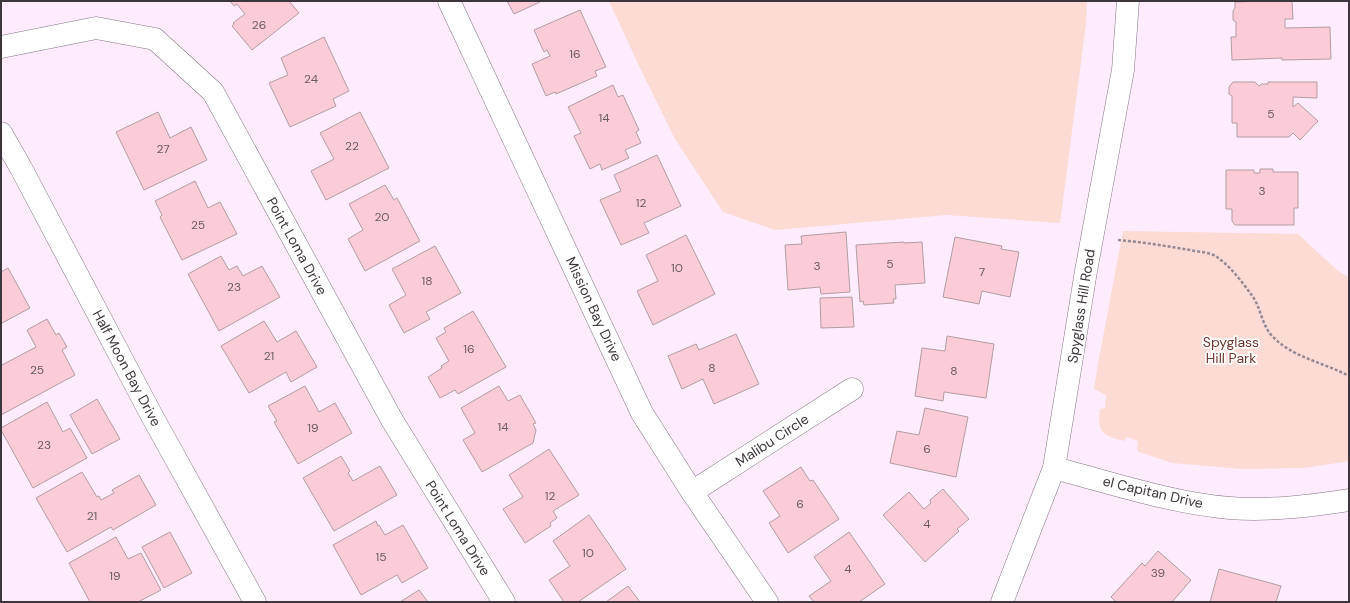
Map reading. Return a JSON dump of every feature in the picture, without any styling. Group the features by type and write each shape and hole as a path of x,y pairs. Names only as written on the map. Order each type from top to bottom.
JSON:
{"street":[{"name":"Mission Bay Drive","path":"449,1 642,413 692,492 767,602"},
{"name":"Spyglass Hill Road","path":"1002,602 1054,468 1086,271 1123,70 1128,1"},
{"name":"Point Loma Drive","path":"1,47 96,28 155,39 212,92 392,420 504,602"},
{"name":"Half Moon Bay Drive","path":"1,133 25,175 152,416 255,602"},
{"name":"Malibu Circle","path":"692,492 852,388"},
{"name":"el Capitan Drive","path":"1054,468 1182,501 1231,508 1277,508 1349,500"}],"path":[{"path":"1118,240 1158,245 1215,256 1227,266 1255,300 1262,320 1271,335 1287,348 1304,358 1336,369 1349,376"}],"green space":[{"path":"609,1 1087,1 1086,24 1060,223 947,215 775,230 723,212 675,139"},
{"name":"Spyglass Hill Park","path":"1123,231 1298,234 1338,271 1349,277 1349,461 1305,468 1242,469 1172,463 1139,452 1137,449 1138,441 1127,437 1124,441 1106,435 1103,432 1100,428 1099,417 1100,409 1105,408 1106,395 1094,389"}],"building":[{"path":"230,1 289,1 299,13 252,50 232,26 234,24 233,23 245,14 237,4 234,6"},
{"path":"507,1 540,1 540,2 514,14"},
{"path":"1292,1 1293,19 1285,19 1285,28 1330,27 1331,59 1282,60 1282,58 1232,60 1231,37 1236,37 1236,22 1233,20 1235,2"},
{"path":"580,10 606,67 595,71 597,76 556,94 555,92 546,96 532,64 550,56 547,50 544,52 534,30"},
{"path":"324,37 349,91 333,99 336,106 290,127 269,83 288,75 281,58"},
{"path":"1233,82 1255,82 1259,86 1262,84 1268,84 1268,82 1317,82 1317,98 1293,97 1293,107 1298,103 1318,121 1300,140 1293,133 1289,137 1237,137 1237,123 1232,123 1232,96 1229,94 1229,87"},
{"path":"613,85 618,97 623,95 639,130 636,132 641,143 625,150 629,158 602,170 600,164 590,169 574,136 581,133 568,107"},
{"path":"158,112 170,138 191,127 207,160 144,190 116,132"},
{"path":"360,112 389,168 326,200 311,171 334,159 320,133"},
{"path":"657,155 681,206 644,223 649,233 621,245 600,200 621,191 614,175"},
{"path":"1260,169 1273,169 1273,172 1298,172 1298,208 1294,208 1294,225 1235,225 1232,221 1232,209 1226,209 1226,170 1254,170 1254,173 1260,173"},
{"path":"195,181 208,208 220,202 237,234 182,260 160,217 162,215 155,201"},
{"path":"385,185 394,200 397,198 420,241 365,271 348,239 363,230 349,204"},
{"path":"846,232 850,292 821,294 820,287 788,290 785,245 802,244 801,236"},
{"path":"686,235 715,294 653,325 637,291 658,281 646,255"},
{"path":"955,237 1002,246 1001,249 1019,252 1010,297 982,291 979,304 943,297"},
{"path":"922,242 925,283 895,285 896,299 893,299 894,303 864,305 863,301 860,302 856,245"},
{"path":"435,246 461,293 426,312 430,319 404,333 389,305 406,295 392,269"},
{"path":"221,256 229,270 237,266 243,276 262,266 280,297 219,331 188,274"},
{"path":"8,268 30,308 2,323 1,272"},
{"path":"852,297 854,327 821,328 820,298"},
{"path":"473,311 506,367 458,394 455,390 440,398 428,377 442,368 441,366 449,361 436,338 446,332 444,328"},
{"path":"47,319 56,335 59,333 67,347 62,350 75,375 1,415 1,362 2,365 36,347 27,330"},
{"path":"264,321 277,342 296,331 317,367 291,382 286,372 249,393 221,346"},
{"path":"736,334 759,384 714,404 703,379 682,389 668,356 696,344 699,350"},
{"path":"947,336 994,344 986,398 944,392 943,401 915,396 922,348 945,351"},
{"path":"305,386 319,412 335,403 352,433 298,464 274,422 277,421 268,406"},
{"path":"499,386 508,401 520,395 536,423 533,424 536,430 533,443 482,472 463,440 475,433 461,408"},
{"path":"97,399 120,439 92,454 70,415"},
{"path":"47,402 63,432 70,428 87,458 33,488 1,428"},
{"path":"925,408 968,417 956,477 890,463 897,431 919,435"},
{"path":"549,449 579,495 553,511 557,518 550,523 551,526 525,543 503,509 523,497 509,475"},
{"path":"341,456 350,471 348,473 353,481 380,466 397,495 334,531 303,478"},
{"path":"801,467 810,481 813,480 839,519 788,553 769,523 780,516 763,491"},
{"path":"82,472 97,497 99,496 101,500 114,493 112,490 139,475 156,505 113,530 111,527 67,552 36,498"},
{"path":"943,489 969,519 957,529 959,531 925,562 883,515 909,492 924,509 931,503 930,500"},
{"path":"589,515 626,569 578,602 564,602 549,580 570,566 553,541"},
{"path":"376,521 385,535 403,525 428,568 402,583 397,575 361,595 333,545"},
{"path":"170,532 192,573 164,588 142,547"},
{"path":"849,532 885,584 859,602 814,602 809,596 831,581 814,557"},
{"path":"116,537 128,559 141,553 161,590 138,602 90,602 69,563"},
{"path":"1158,551 1191,580 1172,602 1116,602 1111,597 1142,563 1145,566"},
{"path":"1219,569 1281,586 1276,602 1210,602"},
{"path":"628,586 640,602 606,602"},
{"path":"419,590 428,602 400,602"}]}
